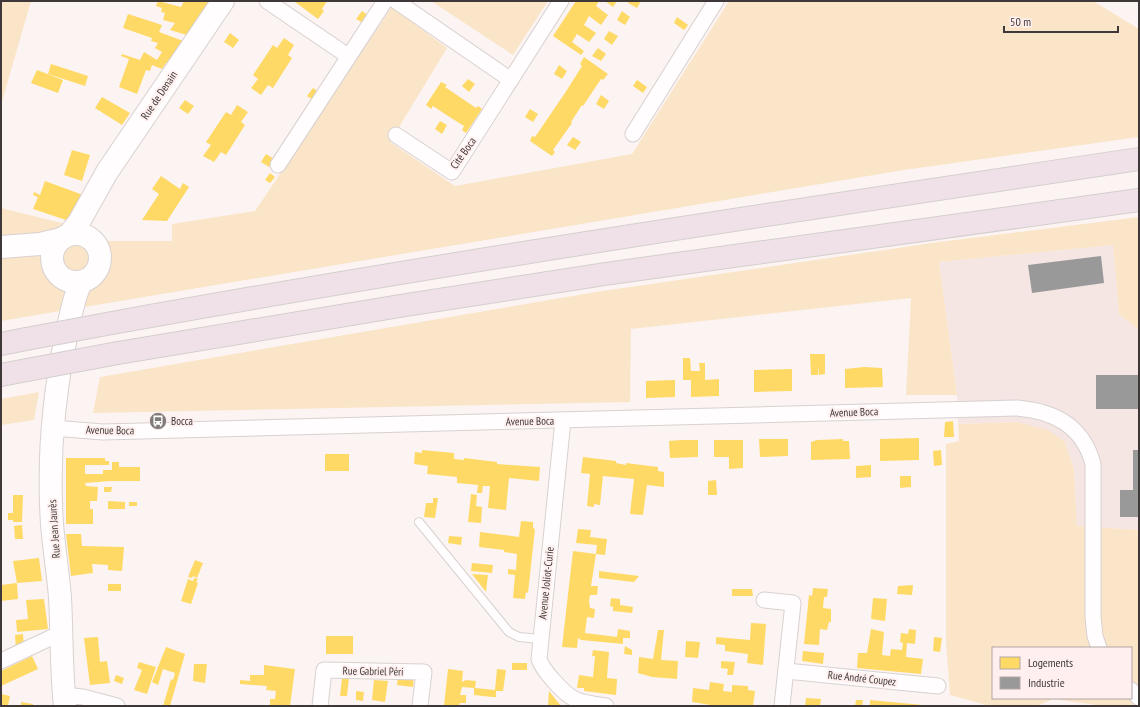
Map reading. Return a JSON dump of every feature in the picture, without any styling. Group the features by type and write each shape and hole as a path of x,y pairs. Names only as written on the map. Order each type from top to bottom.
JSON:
{"highway":[{"path":"1,344 325,285 533,251 1139,159"},
{"path":"1,375 118,353 604,274 1139,200"}],"street":[{"name":"Rue de Denain","path":"65,237 79,222 107,172 223,1"},
{"path":"267,1 348,56"},
{"path":"278,165 385,1"},
{"path":"396,1 511,80"},
{"name":"Cité Boca","path":"396,135 452,172 561,1"},
{"path":"633,134 716,1"},
{"name":"Rue de Denain","path":"95,244 94,218 98,190"},
{"path":"1,248 40,244 65,237 84,235 95,244 100,254 98,268 91,277 81,282 71,282 32,260 1,251"},
{"path":"57,273 52,259 53,252 65,237"},
{"name":"Rue Jean Jaurès","path":"57,273 64,310 62,353 53,428 52,523 58,582 65,701"},
{"name":"Rue Jean Jaurès","path":"62,353 81,282"},
{"name":"Avenue Boca","path":"53,428 104,432 1006,408 1035,410 1056,417 1079,434 1090,454 1094,477 1093,627 1099,647"},
{"name":"Avenue Joliot-Curie","path":"563,420 539,659 541,665 565,693 577,701 606,706"},
{"path":"764,600 793,603 782,706"},
{"path":"1,661 61,633"},
{"name":"Rue Gabriel Péri","path":"320,706 324,670 424,672 420,706"},
{"name":"Rue André Coupez","path":"786,671 938,686"},
{"path":"65,701 83,697 117,706"}],"lane":[{"path":"419,522 509,632 519,637 540,639"}],"shaded area":[{"path":"1,1 31,1 1,105"},
{"path":"431,1 548,1 513,55"},
{"path":"729,1 1093,1 1139,29 1139,137 904,170 1,321 1,208 69,225 107,241 172,241 172,224 255,211 392,7 447,48 390,142 455,186 632,154"},
{"path":"1139,217 1139,330 1119,314 1113,245 939,262 957,395 906,395 911,298 631,329 630,402 93,413 100,377 596,292 939,242"},
{"path":"1113,245 1119,314 1139,330 1139,530 1077,526 1074,470 1065,442 1017,422 958,424 957,395 939,262"},
{"path":"39,392 34,420 1,425 1,399"},
{"path":"1017,422 1048,430 1065,442 1074,470 1077,526 1139,530 1138,706 1104,706 1053,699 1037,706 990,706 950,695 946,642 946,444 959,441 958,424"}],"building: Logements":[{"path":"158,1 181,7 184,1 214,1 190,36 170,30 175,23 163,20 165,13 161,12 162,8 156,6"},
{"path":"327,1 322,9 324,11 318,19 295,2"},
{"path":"576,1 599,1 596,6 608,15 601,25 589,16 584,25 596,33 589,42 577,34 572,42 584,51 581,55 553,36"},
{"path":"605,1 617,1 613,7"},
{"path":"629,1 641,1 637,8 628,3"},
{"path":"362,11 369,16 365,24 356,19"},
{"path":"622,11 630,17 625,25 617,20"},
{"path":"128,14 162,25 159,32 186,42 170,65 166,63 162,69 152,65 150,71 146,70 137,94 119,87 129,59 121,56 122,54 140,60 144,52 157,60 162,52 155,48 158,43 151,41 152,38 123,28"},
{"path":"677,17 688,25 684,30 674,23"},
{"path":"609,31 618,36 612,45 604,39"},
{"path":"230,33 239,40 233,48 224,42"},
{"path":"284,38 294,45 288,55 292,58 273,88 268,85 261,95 251,88 258,79 253,75 273,45 277,48"},
{"path":"598,48 606,54 601,61 592,56"},
{"path":"584,57 608,74 603,80 601,79 583,106 582,105 571,122 572,123 553,150 555,152 552,156 530,141 532,136 535,137 565,93 582,66 580,64"},
{"path":"51,64 88,76 85,86 48,74"},
{"path":"559,65 567,71 562,79 554,74"},
{"path":"37,70 63,80 58,93 31,83"},
{"path":"468,79 475,84 469,92 462,86"},
{"path":"637,80 647,87 643,93 633,86"},
{"path":"441,82 447,85 445,87 476,108 478,106 482,109 466,133 462,130 464,126 433,106 431,109 426,105"},
{"path":"313,88 321,93 316,102 307,96"},
{"path":"601,95 609,101 604,109 596,104"},
{"path":"102,97 130,113 122,125 95,108"},
{"path":"185,100 194,106 188,114 179,108"},
{"path":"237,105 248,112 241,122 245,125 226,155 221,152 214,162 203,156 211,145 206,142 226,112 231,115"},
{"path":"530,109 538,114 533,122 525,117"},
{"path":"440,121 447,125 442,134 435,129"},
{"path":"573,137 581,142 575,150 567,145"},
{"path":"72,150 90,155 82,181 64,175"},
{"path":"266,154 274,159 269,167 261,162"},
{"path":"270,173 275,177 270,183 265,180"},
{"path":"161,176 180,189 183,183 189,187 167,221 142,220 159,194 152,189"},
{"path":"45,181 83,195 72,222 33,209 38,197 33,195 34,192 40,195"},
{"path":"810,354 825,354 825,374 819,375 818,365 818,375 811,375"},
{"path":"683,358 690,358 691,371 700,371 699,363 705,363 705,380 719,379 719,396 691,397 691,380 683,380"},
{"path":"864,367 882,368 883,387 845,388 845,369"},
{"path":"792,369 792,391 754,392 754,370"},
{"path":"675,380 675,397 646,398 646,381"},
{"path":"953,421 954,437 944,437 945,422"},
{"path":"919,438 919,460 880,461 880,439"},
{"path":"759,439 788,439 788,456 760,457"},
{"path":"843,439 843,441 849,441 850,459 811,460 811,442 817,440"},
{"path":"698,440 698,457 670,458 669,441"},
{"path":"714,440 743,440 743,468 729,469 729,457 714,457"},
{"path":"422,450 454,453 454,459 464,460 464,458 497,462 497,464 540,467 539,481 509,478 506,510 488,508 490,486 483,486 482,493 477,493 478,485 457,483 457,477 427,474 428,466 414,464 415,452 422,453"},
{"path":"941,450 942,465 934,466 933,451"},
{"path":"325,454 349,454 349,471 325,471"},
{"path":"583,457 616,461 616,463 626,465 626,463 658,467 658,471 664,472 664,487 647,485 643,515 630,514 634,479 603,476 600,505 594,504 594,507 587,506 590,474 581,473"},
{"path":"66,458 105,458 105,461 109,461 109,465 85,465 85,474 103,474 103,470 112,470 112,462 119,462 119,467 140,467 140,481 85,483 86,486 98,487 97,501 90,501 90,509 93,509 93,524 66,524"},
{"path":"871,465 871,477 856,478 856,466"},
{"path":"900,476 911,476 911,487 900,488"},
{"path":"716,480 717,495 708,495 708,481"},
{"path":"104,487 112,487 111,492 104,492"},
{"path":"471,494 477,495 476,506 482,507 481,523 468,522"},
{"path":"13,495 23,495 22,522 13,522 13,520 8,520 8,513 13,513"},
{"path":"433,498 438,498 435,518 424,517 426,503 433,503"},
{"path":"108,501 125,502 125,509 108,509"},
{"path":"129,502 137,502 137,506 129,506"},
{"path":"521,521 533,522 533,528 535,529 528,593 526,592 525,599 513,598 515,575 508,574 508,569 516,570 517,554 504,552 504,550 479,547 480,532 519,537"},
{"path":"22,525 23,539 15,539 14,526"},
{"path":"578,529 591,530 590,537 607,539 605,555 596,554 597,545 576,543"},
{"path":"66,534 81,534 82,546 124,547 122,571 108,570 108,565 92,564 93,573 71,576"},
{"path":"449,536 462,537 461,545 448,543"},
{"path":"573,551 596,554 591,586 598,586 597,595 590,595 589,601 590,608 595,609 594,618 587,617 585,633 617,637 618,629 630,631 630,638 623,638 623,644 581,640 578,638 577,648 562,647"},
{"path":"39,558 42,581 17,583 13,561"},
{"path":"195,560 203,563 197,578 193,576 192,578 188,577"},
{"path":"472,563 493,565 492,573 471,571"},
{"path":"599,571 639,576 634,582 599,578"},
{"path":"472,574 488,575 486,592"},
{"path":"194,578 198,579 196,582 198,583 191,604 181,601 188,579 193,581"},
{"path":"17,583 18,599 1,601 1,585"},
{"path":"108,584 121,584 121,591 108,591"},
{"path":"913,585 912,595 897,594 898,586"},
{"path":"813,588 828,589 827,597 824,597 823,608 831,609 831,622 829,622 827,630 820,629 819,645 804,644 809,595 812,596"},
{"path":"732,589 752,589 753,596 732,596"},
{"path":"611,598 620,599 620,605 633,607 632,613 613,611 613,607 610,606"},
{"path":"873,598 887,599 885,621 871,619"},
{"path":"44,599 48,629 17,632 16,620 28,619 26,600"},
{"path":"751,623 766,624 763,665 747,663 748,654 725,651 725,645 716,644 716,637 750,640"},
{"path":"871,629 884,632 882,655 890,656 891,649 902,650 903,643 900,642 901,633 908,634 909,629 916,630 915,644 907,643 906,657 923,659 921,674 857,668 858,653 867,653"},
{"path":"658,630 664,630 661,660 678,661 677,679 652,677 638,673 639,657 653,659"},
{"path":"23,634 24,647 16,649 15,635"},
{"path":"326,636 353,636 353,654 326,654"},
{"path":"98,637 100,662 107,661 110,683 90,685 84,638"},
{"path":"934,637 942,638 940,652 933,651"},
{"path":"686,641 700,642 698,658 685,657"},
{"path":"625,646 632,650 632,655 624,654"},
{"path":"166,647 185,654 170,706 163,706 171,679 173,680 175,673 163,669 158,685 152,682"},
{"path":"593,650 609,652 607,678 617,679 616,695 584,691 584,688 577,688 579,675 593,677 595,656 592,656"},
{"path":"803,651 824,653 823,664 802,661"},
{"path":"32,656 38,669 1,686 1,671"},
{"path":"721,661 735,662 733,675 727,675 728,669 721,668"},
{"path":"139,662 156,667 147,694 134,690 142,670 137,668"},
{"path":"512,663 527,663 527,670 512,670"},
{"path":"194,664 207,664 205,683 193,681"},
{"path":"264,665 295,669 290,706 270,706 270,699 275,699 276,691 266,690 267,686 240,684 240,680 250,681 250,675 264,675"},
{"path":"448,669 463,671 462,682 466,680 476,681 475,688 495,690 497,669 506,670 503,691 496,691 496,697 492,697 474,695 474,688 462,687 460,695 466,695 466,703 460,703 459,706 444,706"},
{"path":"398,674 414,676 413,687 397,685"},
{"path":"116,675 124,678 122,684 114,681"},
{"path":"342,678 349,678 347,696 340,696"},
{"path":"374,680 388,681 385,702 372,700"},
{"path":"710,682 724,684 723,691 732,692 732,685 748,686 748,690 755,691 753,706 717,706 692,702 693,688 709,690"},
{"path":"356,691 364,692 363,701 356,700"},
{"path":"549,691 561,706 548,706"},
{"path":"1,694 10,696 8,706 1,706"},
{"path":"806,698 821,699 820,706 805,706"},
{"path":"856,700 863,700 862,706 855,706"},
{"path":"870,700 923,705 923,706 870,706"},
{"path":"21,702 33,704 33,706 21,706"}],"building: Industrie":[{"path":"1101,256 1104,283 1032,293 1028,265"},
{"path":"1096,375 1139,375 1139,409 1096,409"},
{"path":"1133,450 1139,450 1139,517 1120,517 1120,490 1133,490"}],"place":[{"name":"Bocca","path":"158,421"}]}
